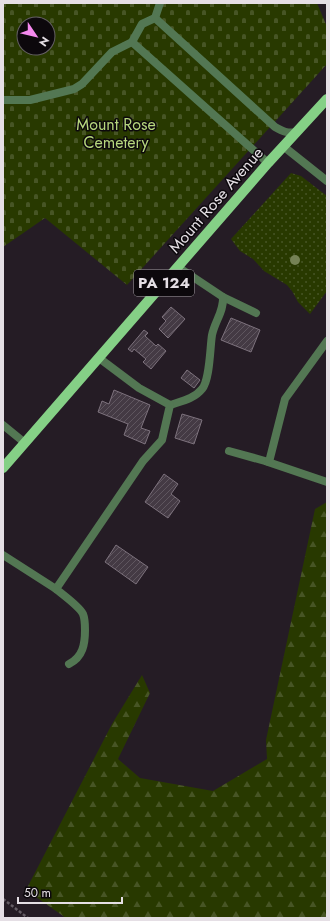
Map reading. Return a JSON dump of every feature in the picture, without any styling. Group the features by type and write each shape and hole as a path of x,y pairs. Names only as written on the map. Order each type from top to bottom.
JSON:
{"main road":[{"name":"Mount Rose Avenue","path":"3,468 268,163 327,99"}],"lane":[{"path":"3,100 30,100 74,89 82,84 112,52 132,42 142,24 155,18 160,3"},
{"path":"155,18 275,127 284,132 296,132"},
{"path":"132,42 268,163"},
{"path":"283,146 327,181"},
{"path":"178,267 223,297 256,313"},
{"path":"99,358 139,388 170,404 191,398 204,387 208,370 212,334 221,311 223,297"},
{"path":"269,462 284,399 327,341"},
{"path":"56,589 142,461 162,440 170,404"},
{"path":"3,425 25,443"},
{"path":"229,451 269,462 327,482"},
{"path":"3,555 56,589 83,614 85,641 79,656 75,661 69,664"}],"path":[{"path":"3,899 28,918"}],"green space":[{"name":"Mount Rose Cemetery","path":"3,3 317,3 327,27 327,64 127,285 45,218 3,247"},
{"path":"291,173 301,176 327,196 327,291 310,314 298,302 287,285 264,271 253,259 240,251 231,239"},
{"path":"327,502 327,918 66,918 26,890 112,724 142,675 150,693 118,759 140,778 213,791 267,759 266,740 315,509"}],"building":[{"path":"171,307 185,319 168,338 159,329 166,321 162,317"},
{"path":"231,318 260,330 251,352 221,340"},
{"path":"144,330 148,333 145,336 156,346 158,344 166,351 151,369 143,362 146,359 134,349 132,352 128,349"},
{"path":"187,370 200,380 194,388 181,378"},
{"path":"114,390 150,405 141,428 150,431 145,444 124,435 128,424 98,412 102,401 109,404"},
{"path":"182,414 202,420 194,444 175,438"},
{"path":"164,474 178,484 171,494 180,501 168,518 145,502"},
{"path":"116,545 148,567 136,584 105,562"}]}
